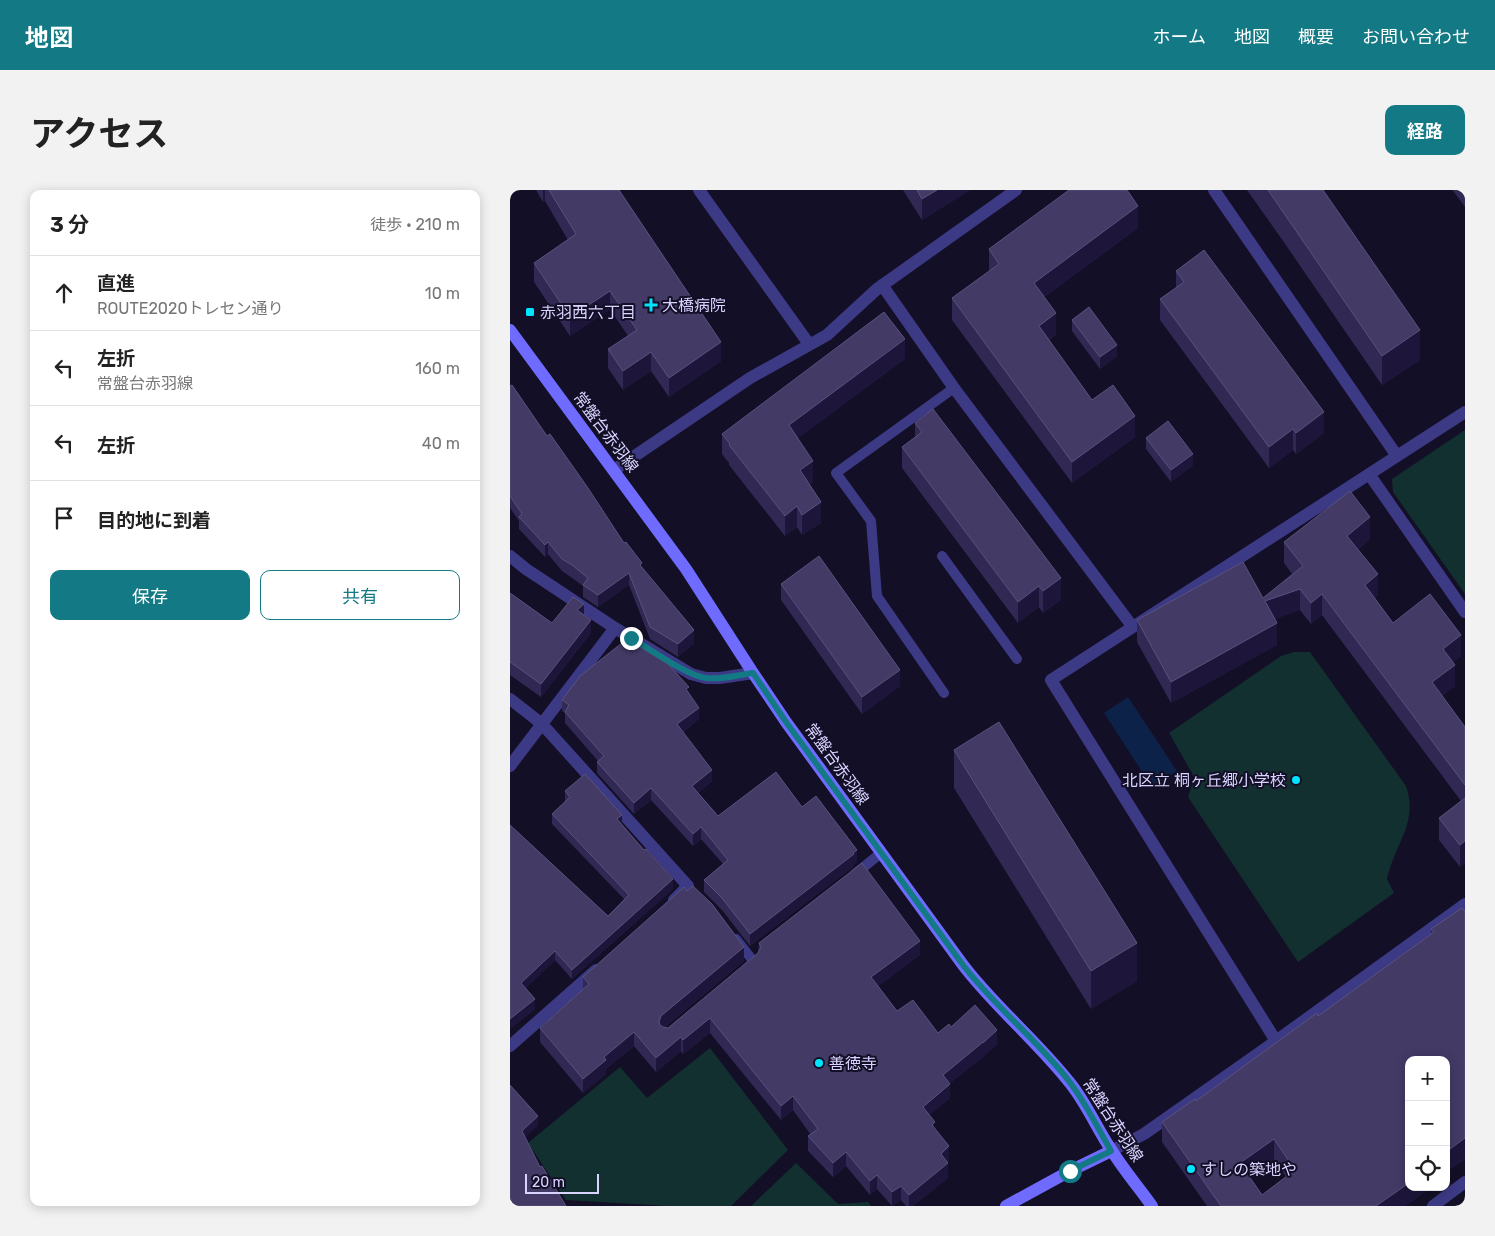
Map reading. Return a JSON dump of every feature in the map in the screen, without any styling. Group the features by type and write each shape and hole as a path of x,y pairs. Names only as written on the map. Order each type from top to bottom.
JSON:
{"main road":[{"name":"常盤台赤羽線","path":"510,330 701,591 786,722 881,853 973,978 1059,1068 1084,1102 1111,1151 1152,1206"},
{"path":"1006,1206 1111,1151"}],"street":[{"path":"699,190 809,344"},
{"path":"614,470 750,378 827,335 882,285 1016,190"},
{"path":"1214,190 1397,456"},
{"path":"882,285 954,388 1132,626"},
{"path":"1276,1040 1051,680 1465,412"},
{"path":"1369,474 1465,612"},
{"path":"510,556 526,569 615,628 691,674 706,678 720,678 753,673"},
{"path":"510,766 615,628"},
{"path":"510,699 542,724 692,890 666,906"},
{"path":"1111,1151 1144,1134 1465,904"},
{"path":"510,1046 607,960"},
{"path":"1433,1206 1465,1182"}],"lane":[{"path":"944,693 877,596 872,521 836,472 954,388"},
{"path":"942,556 1016,659"},
{"path":"849,878 881,853"},
{"path":"728,928 753,953 754,962 739,974"}],"green space":[{"path":"1465,430 1465,594 1393,492 1392,479"},
{"path":"1294,652 1310,652 1406,786 1410,811 1408,823 1387,879 1394,893 1298,962 1188,797 1194,780 1192,773 1169,733 1281,656"},
{"path":"710,1048 788,1150 731,1206 667,1206 566,1200 528,1143 620,1067 647,1098"},
{"path":"796,1163 838,1204 868,1202 871,1206 751,1206"}],"water":[{"path":"1128,697 1177,771 1152,787 1104,713"}],"building":[{"path":"549,190 619,190 721,342 669,378 651,352 623,371 608,349 637,330 610,291 570,317 534,263 576,234"},
{"path":"917,190 937,190 922,199"},
{"path":"1069,190 1127,190 1138,206 1034,283 1056,313 1039,326 1092,400 1113,385 1135,416 1072,462 952,298 999,264 989,249"},
{"path":"1268,190 1323,190 1420,330 1382,356"},
{"path":"1204,250 1324,412 1296,433 1293,429 1269,447 1160,299 1184,282 1176,271"},
{"path":"1089,307 1117,345 1100,357 1072,320"},
{"path":"884,312 905,339 789,425 813,461 800,470 821,502 802,515 797,506 785,516 722,434"},
{"path":"512,385 547,436 550,434 624,543 626,542 642,563 640,565 694,630 678,644 650,627 629,573 598,595 583,585 588,578 562,559 548,542 545,545 519,517 522,514 510,496 510,386"},
{"path":"933,409 1061,578 1043,591 1039,586 1018,602 902,447 922,432 915,423"},
{"path":"1168,421 1193,454 1171,470 1146,438"},
{"path":"1350,491 1370,517 1347,536 1378,574 1365,585 1393,623 1430,594 1461,635 1443,649 1455,665 1432,682 1465,727 1465,785 1322,594 1311,603 1300,589 1265,601 1277,623 1171,682 1137,620 1243,562 1263,598 1303,566 1284,542"},
{"path":"819,556 900,670 862,697 781,584"},
{"path":"510,593 552,623 573,597 584,604 577,610 591,620 541,684 510,662"},
{"path":"627,639 668,664 689,687 686,689 699,708 677,724 712,770 692,786 718,816 776,772 802,807 816,796 857,850 750,934 722,898 704,880 728,860 701,827 693,834 651,788 634,803 597,762 604,756 565,712 569,705 562,700 580,676"},
{"path":"999,722 1137,943 1091,971 954,750"},
{"path":"585,774 622,815 617,819 673,879 572,970 555,951 521,983 535,999 510,1019 510,825 608,916 629,895 552,814 570,797 565,791"},
{"path":"1465,798 1465,841 1460,845 1439,818"},
{"path":"862,863 920,941 871,977 897,1011 913,1000 938,1033 949,1024 951,1027 975,1005 997,1030 943,1075 950,1084 923,1107 935,1122 932,1125 949,1146 941,1154 948,1163 909,1195 901,1186 892,1192 877,1175 870,1181 846,1152 833,1163 808,1136 818,1129 793,1096 781,1106 710,1018 683,1040 681,1037 656,1058 634,1032 604,1057 606,1060 583,1079 540,1028 589,984 583,977 684,887 687,891 693,886 712,904 744,947 661,1016 660,1025 668,1028 758,953 761,947 759,943"},
{"path":"1462,908 1465,912 1465,1138 1450,1149 1450,1056 1405,1056 1405,1186 1376,1206 1221,1206 1162,1122 1195,1099 1196,1101 1317,1013 1318,1016 1434,932 1431,929","holes":["1274,1139 1295,1170 1262,1195 1240,1163"]},
{"path":"510,1085 538,1116 522,1131 540,1167 542,1166 566,1206 510,1206"}],"place":[{"name":"大橋病院","path":"651,305"},
{"name":"赤羽西六丁目","path":"530,312"},
{"name":"北区立 桐ヶ丘郷小学校","path":"1296,780"},
{"name":"善徳寺","path":"819,1063"},
{"name":"すしの築地や","path":"1191,1169"}],"route":[{"path":"631,638 691,674 706,678 720,678 753,673 786,722 973,978 1059,1068 1084,1102 1111,1151 1070,1171"}]}
